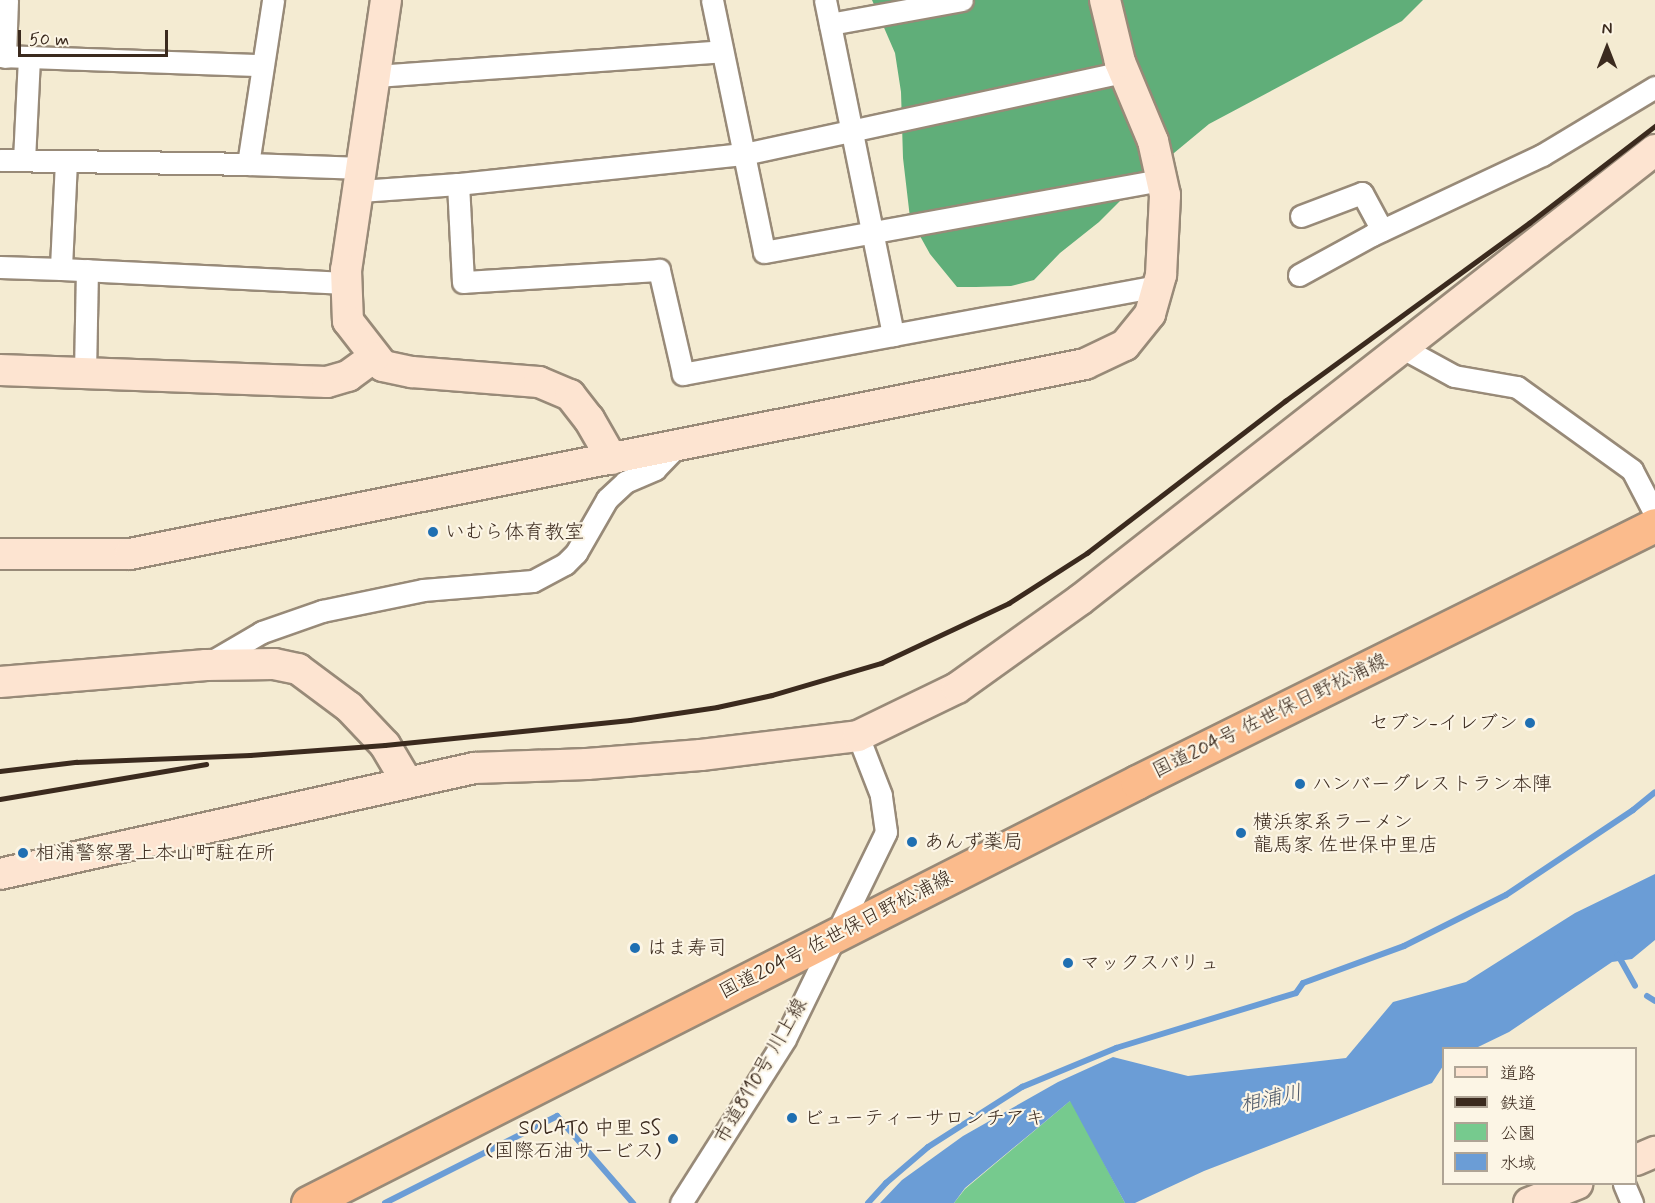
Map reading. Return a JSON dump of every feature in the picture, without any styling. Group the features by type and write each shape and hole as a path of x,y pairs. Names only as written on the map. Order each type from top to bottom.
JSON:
{"highway":[{"name":"国道204号 佐世保日野松浦線","path":"308,1203 1137,782 1655,525"}],"street":[{"path":"7,0 3,56 263,65"},
{"path":"248,164 273,0"},
{"path":"386,0 346,270 348,321 383,366 412,372 539,382 570,395 589,419 612,459"},
{"path":"712,0 764,252 1161,180"},
{"path":"825,0 893,335"},
{"path":"830,24 962,0"},
{"path":"0,554 130,554 1085,364 1125,345 1150,314 1158,286 1161,274 1165,195 1153,141 1124,72 1106,0"},
{"path":"376,76 722,51"},
{"path":"24,160 29,57"},
{"path":"0,160 248,164 361,180 458,184 744,154 1124,72"},
{"path":"1299,275 1382,230 1542,155 1655,87"},
{"path":"0,874 474,768 587,764 702,755 858,736 957,688 1042,627 1655,150"},
{"path":"61,269 66,161"},
{"path":"458,184 463,282 659,270 683,374 1158,286"},
{"path":"1301,216 1362,193 1382,230"},
{"path":"0,267 346,282"},
{"path":"85,373 87,270"},
{"path":"1401,347 1454,376 1517,387 1632,470 1655,514"},
{"path":"0,370 327,382 348,376 374,357"},
{"path":"206,665 262,632 322,611 423,590 533,581 565,564 576,553 607,499 625,482 655,469 677,446"},
{"path":"0,682 206,665 274,664 298,669 349,706 385,746 407,782"},
{"name":"市道8110号 川上線","path":"681,1203 785,1039 886,832 881,795 858,736"},
{"path":"1637,1159 1655,1152"},
{"path":"1624,1185 1632,1203"},
{"path":"1529,1203 1570,1191"}],"green space":[{"path":"872,0 1423,0 1402,21 1209,124 1139,182 1099,222 1060,253 1034,280 1011,286 957,287 930,254 910,218 903,158 901,92 895,53"},
{"path":"1071,1100 1125,1203 954,1203 965,1189"}],"water":[{"name":"相浦川","path":"1655,874 1655,940 1632,959 1612,962 1509,1032 1478,1047 1442,1047 1442,1068 1432,1083 1204,1171 1135,1203 1125,1203 1070,1101 965,1188 954,1203 880,1203 902,1180 963,1136 1058,1082 1113,1057 1188,1076 1346,1058 1393,1002 1466,982 1575,913"}],"waterway":[{"path":"868,1203 886,1183 928,1147 1022,1087 1116,1048 1296,993 1303,983 1404,946 1506,895 1633,810 1655,792"},
{"path":"1618,955 1635,986"},
{"path":"1647,996 1655,1001"},
{"path":"385,1203 557,1116 633,1203"}],"railway":[{"path":"0,771 76,762 250,755 385,745 630,720 717,707 772,695 881,663 1009,603 1087,553 1285,401 1529,223 1655,126"},
{"path":"0,799 206,764"}],"place":[{"name":"いむら体育教室","path":"433,532"},
{"name":"セブン-イレブン","path":"1530,723"},
{"name":"ハンバーグレストラン本陣","path":"1300,784"},
{"name":"横浜家系ラーメン 龍馬家 佐世保中里店","path":"1241,833"},
{"name":"あんず薬局","path":"912,842"},
{"name":"相浦警察署上本山町駐在所","path":"23,853"},
{"name":"はま寿司","path":"635,948"},
{"name":"マックスバリュ","path":"1068,963"},
{"name":"ビューティーサロンチアキ","path":"792,1118"},
{"name":"SOLATO 中里 SS (国際石油サービス)","path":"673,1139"}]}
